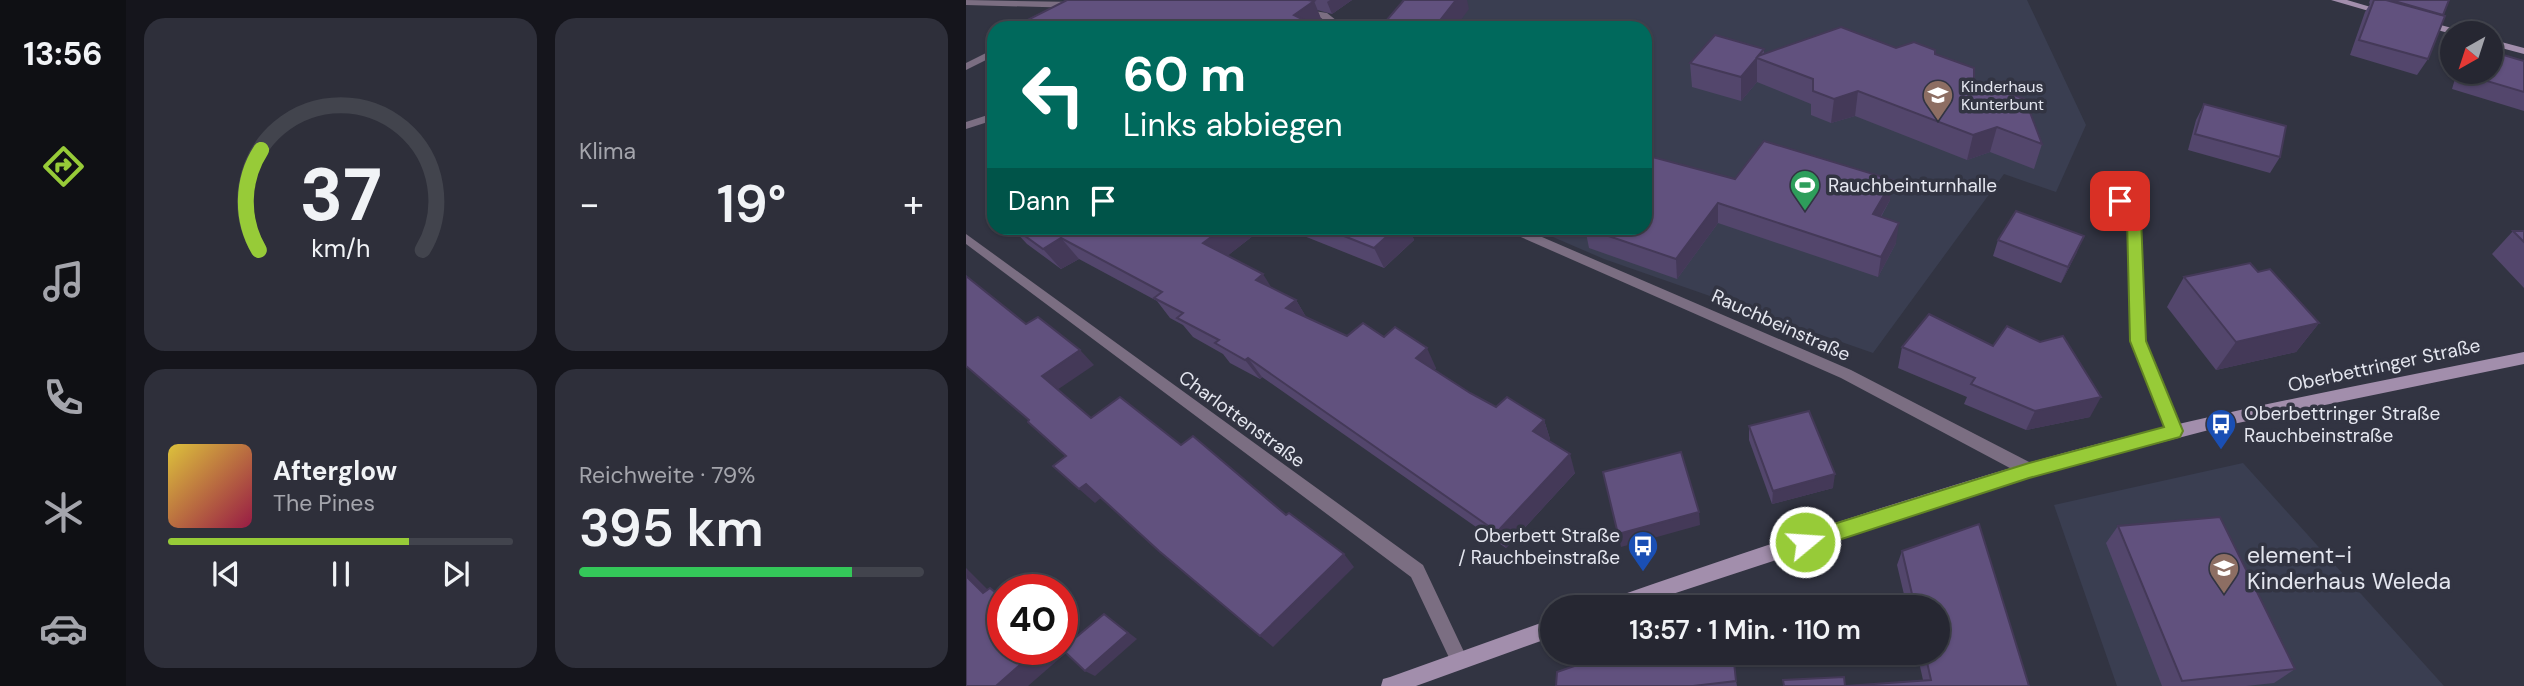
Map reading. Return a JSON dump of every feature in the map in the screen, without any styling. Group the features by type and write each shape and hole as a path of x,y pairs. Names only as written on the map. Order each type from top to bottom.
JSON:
{"street":[{"path":"2336,0 2398,17"},
{"path":"966,2 1088,5"},
{"path":"1290,11 1324,15 1331,21"},
{"path":"2410,20 2440,28"},
{"path":"2503,45 2524,51"},
{"path":"966,67 987,56"},
{"path":"966,126 987,118"},
{"path":"2120,201 2134,218 2138,341 2174,431"},
{"name":"Rauchbeinstraße","path":"1527,235 1846,374 2029,470"},
{"name":"Charlottenstraße","path":"966,238 1417,571 1459,660"},
{"name":"Oberbettringer Straße","path":"1645,595 2029,470 2174,431 2524,358"},
{"path":"1390,686 1540,632"}],"shaded area":[{"path":"1419,0 2027,0 2086,125 2056,192 2004,174 1873,353 1604,259 1548,235 1652,235 1652,21 1394,21"},
{"name":"element-i Kinderhaus Weleda","path":"2243,463 2444,686 2117,686 2054,505"}],"building":[{"path":"1067,0 1314,1 1294,15 1306,21 1026,21"},
{"path":"1404,0 1456,0 1440,21 1386,21"},
{"path":"2374,0 2386,0 2445,16 2443,21 2440,21 2440,29 2428,59 2359,40"},
{"path":"2391,0 2449,0 2443,15"},
{"path":"1841,27 1896,48 1914,42 1935,50 1935,54 1974,68 1974,81 2025,99 2042,144 1997,127 1973,135 1858,91 1834,99 1813,91 1813,79 1757,58 1741,77 1690,63 1715,35 1764,49 1758,56"},
{"path":"2503,55 2524,61 2524,92 2497,84 2503,84"},
{"path":"2204,104 2286,126 2280,157 2195,134"},
{"path":"1764,141 1893,180 1873,214 1899,223 1881,257 1718,203 1676,259 1606,235 1652,235 1652,157 1735,179"},
{"path":"2016,211 2084,236 2068,267 1998,240"},
{"path":"2513,231 2524,231 2524,242"},
{"path":"1024,235 1214,235 1203,243 1263,274 1256,280 1296,300 1286,308 1347,336 1363,323 1384,337 1395,327 1427,348 1416,358 1496,407 1507,397 1544,420 1533,431 1570,454 1497,532 1248,358 1245,360 1215,343 1219,340 1177,318 1183,313 1154,298 1162,292 1061,238 1043,249"},
{"path":"1342,235 1388,235 1374,248"},
{"path":"2250,263 2258,272 2270,269 2319,323 2236,342 2184,277"},
{"path":"966,276 1026,324 1038,317 1080,350 1042,376 1091,418 1120,397 1181,445 1193,436 1286,515 1289,513 1344,554 1260,636 1159,551 1086,484 1079,489 1053,466 1066,456 966,366"},
{"path":"1929,314 1993,346 2007,326 2040,342 2063,336 2101,397 2035,411 1971,384 1975,378 1902,347"},
{"path":"1809,411 1835,474 1773,491 1749,426"},
{"path":"1681,452 1699,512 1618,534 1603,472"},
{"name":"element-i Kinderhaus Weleda","path":"2220,517 2295,669 2182,681 2118,526"},
{"path":"1979,524 2029,686 1845,686 1931,680 1928,665 1950,665 1950,595 1912,595 1902,551"},
{"path":"966,576 983,593 987,590 987,665 1020,665 996,686 966,686"},
{"path":"1104,614 1128,633 1085,671 1078,664 1078,636"},
{"path":"1577,665 1734,665 1736,681 1693,686 1556,686 1557,672"},
{"path":"1844,677 1845,686 1784,686 1783,680"}],"place":[{"name":"Kinderhaus Kunterbunt","path":"1938,122"},
{"name":"Rauchbeinturnhalle","path":"1805,212"},
{"name":"Oberbettringer Straße Rauchbeinstraße","path":"2221,451"},
{"name":"Oberbett Straße / Rauchbeinstraße","path":"1643,573"},
{"name":"element-i Kinderhaus Weleda","path":"2224,595"}],"route":[{"path":"1805,542 2029,470 2174,431 2138,341 2134,218 2120,201"}]}
